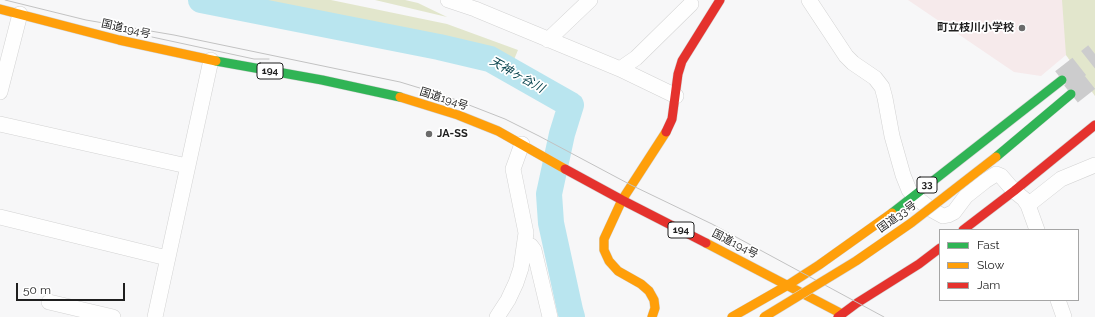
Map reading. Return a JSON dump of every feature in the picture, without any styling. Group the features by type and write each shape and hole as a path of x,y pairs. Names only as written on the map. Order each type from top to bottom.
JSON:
{"main road":[{"path":"652,317 655,308 654,300 649,291 641,284 618,271 609,261 604,250 604,239 622,200 649,157 665,135 672,119 678,74 682,61 720,0"},
{"name":"国道194号","path":"0,9 119,40 211,60 322,80 402,98 464,118 498,131 622,200 788,285 842,316"},
{"name":"33","path":"788,285 819,265 914,196 1062,80"},
{"name":"国道33号","path":"764,317 856,261 911,223 996,157 1071,94"},
{"path":"964,229 1014,191 1095,125"},
{"path":"842,316 857,303 919,264 939,249"},
{"path":"732,317 788,285"}],"street":[{"path":"448,0 470,7 620,69 676,96"},
{"path":"548,40 590,0"},
{"path":"809,0 846,56 853,63 875,78 882,87 892,136 903,175 909,190 914,196 932,210 943,216 948,215 954,212 966,196 996,174 1001,176 1014,191 1024,199 1028,205 1037,229"},
{"path":"620,69 636,58 692,2 709,18"},
{"path":"0,92 20,14"},
{"path":"155,317 211,60"},
{"path":"0,124 187,166"},
{"path":"497,317 508,300 521,268 526,233 513,169 528,147"},
{"path":"1028,205 1061,179 1095,165"},
{"path":"0,217 167,258"},
{"path":"525,243 531,246 534,250 550,317"},
{"path":"1058,301 1064,317"},
{"path":"49,302 113,317"}],"shaded area":[{"name":"町立枝川小学校","path":"908,0 1095,0 1095,96 1066,55 1041,76 1014,72"}],"green space":[{"path":"251,0 331,0 447,24 518,50 513,62 507,61 429,36"},
{"path":"375,0 405,0 418,3 447,17"},
{"path":"1062,0 1095,0 1095,96 1066,55"}],"waterway":[{"name":"天神ヶ谷川","path":"201,0 439,47 490,59 571,105 562,134 549,194 551,223 572,317"}],"tunnel":[{"path":"1062,80 1095,54"},
{"path":"1071,94 1095,75"}],"tram line":[{"path":"5,0 86,20 174,35 400,82 446,96 505,119 539,136 631,185 712,224 884,317"},
{"path":"152,37 254,59 269,59"}],"traffic: fast":[{"path":"216,61 322,80 400,97"},
{"path":"892,213 1062,80"},
{"path":"996,157 1071,94"}],"traffic: slow":[{"path":"0,9 119,40 216,61"},
{"path":"400,97 458,115 498,131 565,169"},
{"path":"652,317 655,308 654,300 649,291 641,284 618,271 609,261 604,250 604,239 622,200 666,132"},
{"path":"764,317 856,261 911,223 996,157"},
{"path":"732,317 788,285 819,265 892,213"},
{"path":"706,243 842,314"}],"traffic: jam":[{"path":"666,132 672,119 678,74 682,61 720,0"},
{"path":"964,229 1014,191 1095,125"},
{"path":"565,169 706,243"},
{"path":"838,317 857,303 919,264 939,249"}],"place":[{"name":"町立枝川小学校","path":"1022,28"},
{"name":"JA-SS","path":"429,134"}]}
